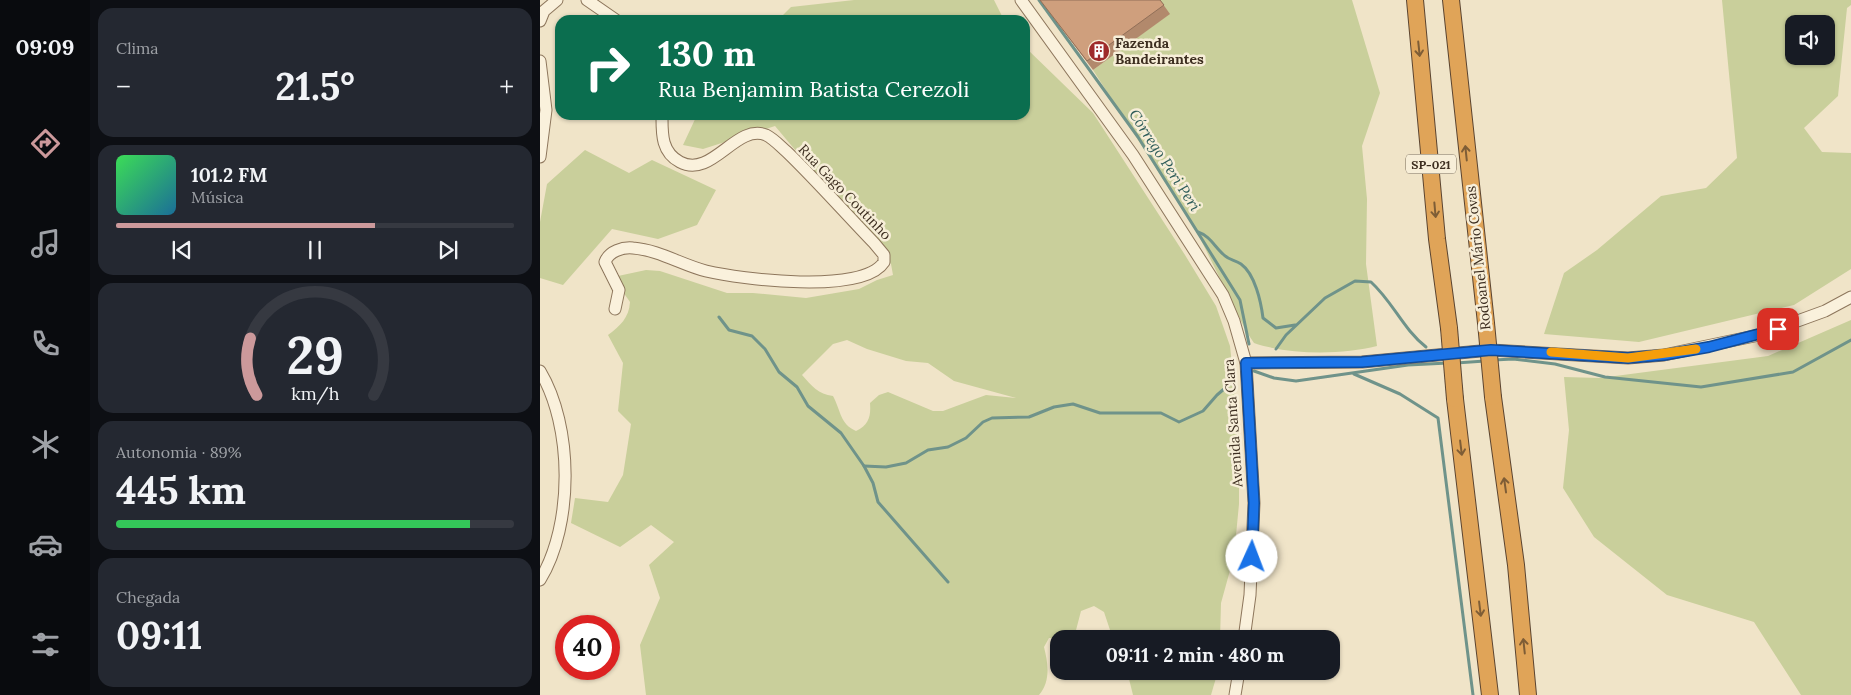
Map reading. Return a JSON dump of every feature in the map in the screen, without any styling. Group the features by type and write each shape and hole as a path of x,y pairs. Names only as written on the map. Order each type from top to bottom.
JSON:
{"highway":[{"name":"SP-021","path":"1414,0 1437,239 1449,328 1455,400 1490,695"},
{"name":"Rodoanel Mário Covas","path":"1451,0 1494,397 1516,566 1528,695"}],"street":[{"path":"540,20 544,11 557,0"},
{"path":"587,0 609,15"},
{"name":"Avenida Santa Clara","path":"1021,0 1133,155 1222,295 1237,330 1246,363 1254,503 1250,595 1245,630"},
{"path":"540,61 546,110 540,157"},
{"name":"Rua Gago Coutinho","path":"615,309 620,290 605,262 610,254 623,248 648,250 718,273 804,283 856,278 874,271 884,262 884,255 874,243 799,163 769,137 759,134 746,137 699,165 684,164 675,159 664,143 662,120"},
{"path":"1246,363 1362,362 1491,350 1628,358 1664,355 1760,335 1818,314 1851,296"},
{"path":"540,371 548,384 554,401 566,473 565,504 557,543 540,580"},
{"path":"1235,695 1238,680"}],"green space":[{"path":"854,0 994,0 1002,15 783,15 791,7"},
{"path":"1159,0 1352,0 1380,93 1362,146 1367,199 1366,264 1377,346 1348,351 1299,352 1254,343 1246,331 1197,232 1093,70 1169,14"},
{"path":"1722,0 1851,0 1851,5 1847,8 1838,96 1804,128 1822,152 1851,153 1851,269 1794,305 1639,342 1544,334 1564,273 1597,250 1661,196 1706,188 1737,158"},
{"path":"1030,52 1093,113 1216,306 1230,346 1239,429 1239,504 1234,556 1221,603 1220,630 1110,630 1104,612 1094,606 1081,611 1076,630 1050,630 1050,638 1044,647 1048,672 1047,678 1039,695 646,695 640,645 660,598 649,565 674,542 651,525 620,547 571,523 575,498 608,502 623,475 631,424 618,411 623,363 608,335 623,321 629,308 630,302 616,282 618,276 646,270 660,271 727,293 753,293 806,298 859,289 893,275 891,264 775,126 703,149 683,145 695,120 1030,120","holes":["847,340 867,349 906,361 928,363 954,381 1016,398 986,395 943,411 933,411 888,392 879,395 870,403 868,420 864,426 856,431 844,421 833,396 819,391 802,375 833,344"]},
{"path":"585,150 629,173 652,160 716,190 697,225 658,239 612,229 563,285 540,278 540,222 547,184"},
{"path":"1851,320 1851,695 1801,695 1754,622 1667,595 1594,537 1563,488 1569,430 1564,377 1600,378 1768,356"},
{"path":"1129,680 1215,680 1211,695 1133,695"}],"building":[{"name":"Fazenda Bandeirantes","path":"1040,0 1160,0 1164,5 1087,61"}],"waterway":[{"name":"Córrego Peri Peri","path":"1039,0 1138,137 1240,300 1249,344"},
{"path":"1198,232 1209,239 1226,257 1241,264 1250,274 1261,304 1263,318 1276,328 1295,325"},
{"path":"1276,349 1286,335 1325,298 1355,281 1371,282 1386,298 1411,332 1426,347"},
{"path":"719,317 729,330 752,336 765,349 779,372 797,387 808,406 841,433 864,466 873,483 878,502 948,582"},
{"path":"1494,360 1513,359 1555,364 1605,377 1701,387 1793,372 1851,340"},
{"path":"1456,363 1485,361"},
{"path":"1254,371 1274,378 1296,381 1408,365 1448,363"},
{"path":"1354,374 1400,394 1438,418 1473,695"},
{"path":"864,466 886,467 906,463 928,450 948,447 966,438 983,422 992,418 1029,417 1054,407 1073,404 1100,413 1161,413 1179,422 1203,411 1231,383"}],"slow traffic":[{"path":"1551,352 1628,358 1664,355 1696,349"}],"place":[{"name":"Fazenda Bandeirantes","path":"1099,51"}],"route":[{"path":"1252,557 1254,503 1246,363 1362,362 1491,350 1553,352 1628,358 1664,355 1709,347 1778,329"}]}
